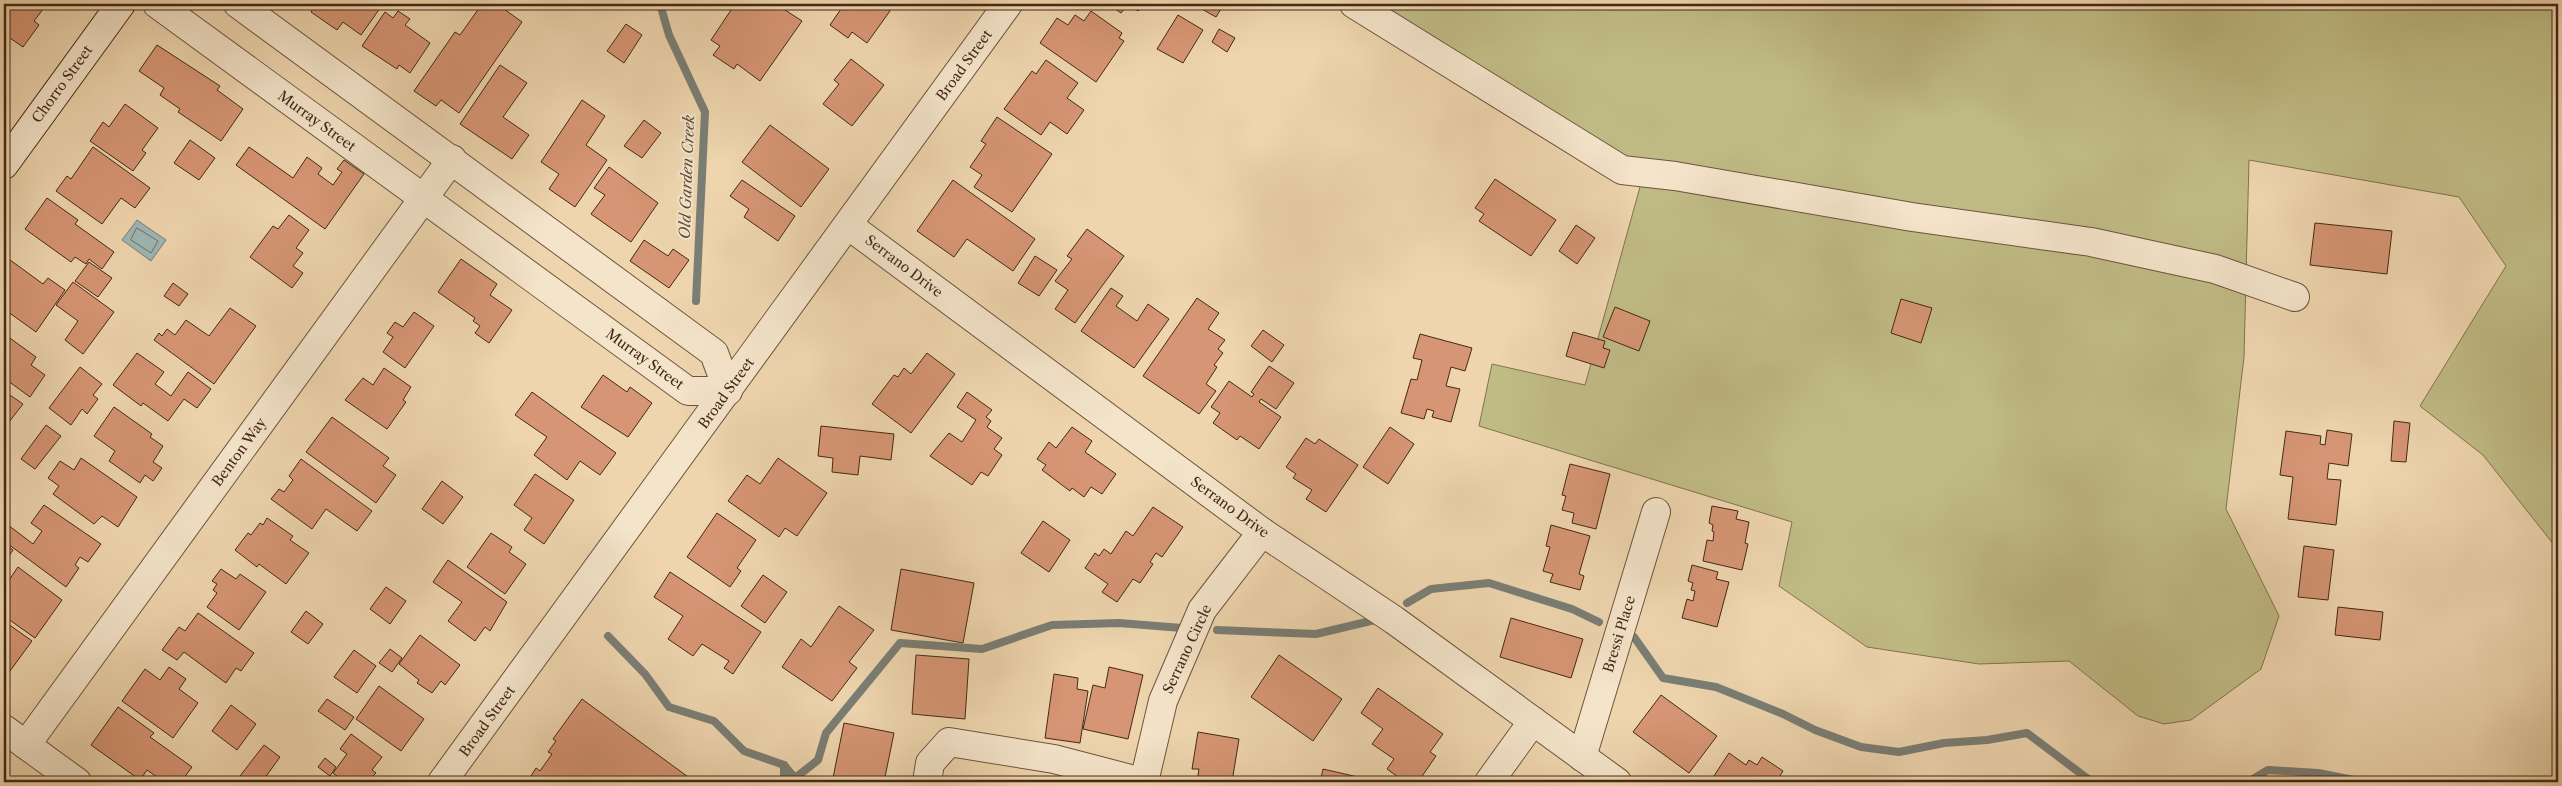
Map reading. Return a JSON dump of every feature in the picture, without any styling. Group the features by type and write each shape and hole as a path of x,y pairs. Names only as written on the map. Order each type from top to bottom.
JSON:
{"street":[{"name":"Chorro Street","path":"4,165 121,4"},
{"name":"Murray Street","path":"157,4 688,391 728,390"},
{"path":"238,4 452,159 714,353 728,390"},
{"name":"Broad Street","path":"442,782 1008,4"},
{"path":"1354,4 1622,170 1675,176 1912,218 2091,242 2215,269 2295,298"},
{"name":"Benton Way","path":"26,745 452,159"},
{"name":"Serrano Drive","path":"848,225 1262,532 1394,620 1617,782"},
{"name":"Bressi Place","path":"1582,756 1656,512"},
{"name":"Serrano Circle","path":"927,782 930,763 949,742 1054,759 1143,782 1163,701 1202,610 1262,532"},
{"path":"1489,782 1533,721"},
{"path":"4,729 76,782"}],"shaded area":[{"path":"1361,4 2558,4 2558,538 2554,545 2483,455 2420,406 2506,266 2459,197 2249,160 2244,357 2226,509 2279,616 2261,669 2191,720 2164,724 2138,716 2069,661 1979,664 1867,647 1779,586 1792,522 1479,426 1492,364 1585,385 1640,187"}],"water":[{"path":"137,220 166,240 151,261 122,240"}],"building":[{"path":"4,4 47,4 34,21 39,25 23,47 4,34"},
{"path":"316,4 383,4 361,35 343,22 337,30 311,12"},
{"path":"482,4 497,4 522,22 459,113 441,100 436,106 414,91 455,32 460,35"},
{"path":"735,4 776,4 802,21 760,81 737,64 734,69 713,55 720,46 711,40"},
{"path":"834,4 879,4 890,11 867,43 852,32 848,38 830,25 841,9"},
{"path":"1108,4 1128,4 1121,13"},
{"path":"1128,4 1144,4 1138,11"},
{"path":"1193,4 1224,4 1216,17"},
{"path":"398,11 410,19 405,25 430,43 410,73 399,65 397,69 362,46 385,12 393,18"},
{"path":"1091,11 1122,33 1119,38 1124,41 1096,82 1040,43 1057,18 1068,25 1075,15 1084,21"},
{"path":"1178,15 1203,30 1183,63 1157,49"},
{"path":"626,24 642,35 624,63 607,51"},
{"path":"1219,29 1235,38 1227,52 1212,42"},
{"path":"157,45 220,86 217,90 243,109 221,141 178,112 180,109 160,95 164,88 139,71"},
{"path":"851,59 884,85 852,126 823,104 839,84 834,80"},
{"path":"1046,60 1078,83 1067,98 1084,110 1067,134 1050,122 1041,135 1004,109 1032,71 1036,74"},
{"path":"500,65 527,83 503,117 529,135 512,159 460,124"},
{"path":"582,100 605,116 586,145 607,160 575,207 549,189 559,174 541,162"},
{"path":"125,104 158,128 142,150 146,153 133,171 90,141 103,122 109,127"},
{"path":"997,117 1052,154 1012,212 974,187 982,175 970,167 986,144 981,141"},
{"path":"644,120 661,133 642,158 624,146"},
{"path":"770,125 829,169 801,207 742,162"},
{"path":"190,140 215,158 199,180 174,163"},
{"path":"93,147 150,188 135,208 121,198 102,224 56,191 67,176 71,179"},
{"path":"249,147 293,178 307,157 322,168 318,174 333,185 342,172 337,169 344,160 364,174 325,229 236,165"},
{"path":"609,167 658,203 631,242 591,214 605,195 594,188"},
{"path":"1495,179 1556,220 1531,256 1479,221 1484,214 1475,208"},
{"path":"742,180 795,216 778,241 744,217 749,209 730,196"},
{"path":"953,180 1035,239 1013,271 967,239 954,257 917,231"},
{"path":"47,198 78,220 75,224 114,252 102,269 89,259 86,264 75,257 71,262 25,229"},
{"path":"289,215 309,230 296,248 303,253 293,266 303,273 292,288 250,257 273,226 278,229"},
{"path":"2315,223 2392,231 2387,274 2310,265"},
{"path":"1576,225 1595,238 1577,264 1559,251"},
{"path":"1087,229 1124,256 1075,323 1055,309 1068,290 1055,281 1072,259 1067,256"},
{"path":"644,240 668,256 673,249 689,260 669,288 630,261"},
{"path":"1035,256 1057,270 1039,296 1018,283"},
{"path":"6,257 43,284 48,278 65,290 36,332 4,309 4,260"},
{"path":"461,259 497,284 490,295 512,310 489,343 475,333 480,326 473,321 475,318 438,292"},
{"path":"89,262 112,278 98,297 75,281"},
{"path":"73,282 114,312 83,354 65,340 78,321 56,305"},
{"path":"173,283 188,294 179,306 164,296"},
{"path":"1111,288 1123,296 1116,306 1137,321 1148,304 1169,319 1134,368 1081,331"},
{"path":"1197,298 1219,313 1208,329 1225,340 1218,349 1223,353 1214,365 1217,367 1206,384 1216,391 1199,414 1143,376"},
{"path":"1901,299 1932,308 1921,343 1891,333"},
{"path":"1615,307 1650,321 1639,351 1603,337"},
{"path":"230,308 256,326 214,384 154,340 159,333 162,336 167,329 175,335 186,320 209,336"},
{"path":"414,312 434,326 405,368 383,352 393,337 387,333 395,322 403,327"},
{"path":"1263,330 1284,345 1272,362 1251,346"},
{"path":"1573,332 1605,341 1603,348 1610,350 1604,368 1566,356"},
{"path":"1420,334 1472,348 1465,371 1451,367 1446,386 1460,389 1451,422 1432,417 1434,411 1427,409 1424,419 1401,413 1411,379 1417,380 1422,360 1413,358"},
{"path":"7,336 36,357 31,365 45,375 30,397 4,378 4,337"},
{"path":"137,353 164,372 155,384 171,396 188,372 211,389 197,408 184,399 168,421 143,403 141,406 113,385"},
{"path":"927,353 955,374 911,433 872,404 894,375 898,377 904,368 911,374"},
{"path":"1269,366 1294,383 1276,409 1261,399 1259,402 1281,417 1259,449 1240,436 1237,440 1213,423 1220,413 1211,407 1229,381 1252,397 1254,394 1251,392"},
{"path":"80,367 102,384 93,395 98,399 87,414 82,409 71,425 49,408"},
{"path":"384,368 411,387 403,400 406,402 387,429 345,400 363,378 373,385"},
{"path":"603,375 627,392 630,387 652,403 628,437 581,407"},
{"path":"4,391 23,404 9,422 4,418"},
{"path":"532,392 616,453 600,475 580,461 567,480 534,455 547,437 515,415"},
{"path":"967,392 992,410 986,417 991,421 987,427 1002,438 994,449 1002,455 988,476 981,472 972,485 930,456 949,433 962,442 976,420 957,407"},
{"path":"114,407 152,434 150,437 163,446 153,462 162,468 153,481 145,475 140,483 109,461 115,451 94,436"},
{"path":"332,417 389,458 383,466 396,475 376,503 306,452"},
{"path":"2394,421 2410,423 2406,462 2391,461"},
{"path":"46,425 61,436 35,469 21,459"},
{"path":"821,426 894,434 891,460 860,456 858,475 832,472 833,458 818,456"},
{"path":"1072,427 1092,441 1085,452 1116,474 1102,494 1091,487 1084,497 1072,488 1070,491 1042,470 1046,465 1037,459 1049,442 1056,448"},
{"path":"1390,427 1414,444 1388,484 1363,467"},
{"path":"2327,430 2352,434 2348,466 2329,463 2327,479 2341,480 2336,525 2288,519 2293,477 2280,475 2286,431 2321,436 2320,444 2325,445"},
{"path":"1306,438 1315,444 1319,439 1358,465 1326,512 1306,499 1312,490 1293,478 1296,474 1286,467"},
{"path":"81,458 137,497 118,527 102,516 94,524 53,494 59,486 48,478 60,461 74,470"},
{"path":"778,458 827,493 797,536 785,528 779,537 728,501 747,475 760,484"},
{"path":"301,459 372,511 357,531 326,509 312,529 271,499 279,489 284,492 293,480 289,476"},
{"path":"1570,464 1610,474 1596,529 1572,523 1574,513 1562,510 1566,496 1562,495"},
{"path":"535,474 574,500 544,544 524,530 532,518 514,505"},
{"path":"442,481 463,497 443,524 422,509"},
{"path":"44,505 101,544 88,562 80,557 75,565 79,568 66,587 4,541 4,522 33,544 42,531 31,523"},
{"path":"1712,506 1738,511 1736,519 1749,522 1745,543 1748,544 1742,570 1703,561 1707,540 1713,541 1713,525 1709,523"},
{"path":"1153,507 1183,527 1162,557 1156,553 1150,562 1153,564 1140,583 1133,579 1117,602 1102,592 1108,584 1085,568 1095,553 1099,556 1104,549 1111,554 1126,531 1133,536"},
{"path":"717,513 756,540 737,568 741,571 730,587 687,557"},
{"path":"267,518 293,536 290,540 309,553 286,584 259,564 257,567 235,550 248,533 251,535 260,523 263,525"},
{"path":"1043,521 1070,540 1049,572 1021,553"},
{"path":"1551,525 1590,536 1579,574 1584,576 1580,590 1550,582 1553,574 1543,571 1550,547 1546,546"},
{"path":"491,533 512,547 509,552 526,564 505,594 467,567"},
{"path":"4,543 13,550 4,563"},
{"path":"2304,546 2334,550 2328,600 2298,597"},
{"path":"448,560 507,602 490,631 485,627 475,641 448,621 462,602 433,582"},
{"path":"1692,565 1718,572 1716,579 1729,582 1717,627 1682,618 1687,599 1693,601 1695,591 1691,590 1693,583 1688,581"},
{"path":"18,567 62,600 35,638 4,616 4,581 9,580"},
{"path":"221,569 236,579 240,574 266,592 239,630 207,607 217,593 213,590 217,584 212,581"},
{"path":"901,569 974,583 963,643 891,630"},
{"path":"670,572 761,632 733,674 724,668 729,661 702,644 693,656 668,639 683,616 654,597"},
{"path":"763,575 787,592 765,623 741,606"},
{"path":"386,587 406,601 390,624 370,609"},
{"path":"839,606 874,630 849,662 857,668 832,701 782,667 801,639 811,647"},
{"path":"2338,607 2383,612 2380,640 2335,635"},
{"path":"306,611 323,624 308,644 291,632"},
{"path":"198,613 254,653 241,671 236,668 226,683 184,652 177,660 162,650 179,627 185,631"},
{"path":"1511,618 1583,639 1571,678 1500,657"},
{"path":"4,621 32,641 10,671 4,666"},
{"path":"420,635 460,665 445,685 441,681 432,693 417,683 419,680 399,664"},
{"path":"390,649 402,658 392,672 379,663"},
{"path":"354,650 376,666 357,693 334,677"},
{"path":"916,655 969,659 965,719 912,714"},
{"path":"1279,655 1342,699 1313,741 1251,697"},
{"path":"169,667 186,679 179,689 198,703 173,738 122,701 145,669 160,680"},
{"path":"1109,667 1143,675 1128,739 1083,729 1093,685 1105,688"},
{"path":"1054,674 1078,678 1077,689 1088,691 1080,743 1045,738"},
{"path":"379,686 424,719 401,751 356,719"},
{"path":"1378,688 1443,734 1430,752 1436,756 1418,782 1405,782 1387,769 1394,759 1372,744 1383,729 1361,713"},
{"path":"1661,695 1717,736 1689,773 1633,732"},
{"path":"327,699 354,717 345,730 318,711"},
{"path":"582,699 695,782 521,782 525,777 529,779 536,768 540,771 552,754 548,752 556,741 553,739"},
{"path":"231,705 256,724 237,750 212,731"},
{"path":"118,707 154,733 150,737 192,767 181,782 164,782 147,770 140,780 91,745"},
{"path":"844,723 894,733 884,782 855,782 833,778"},
{"path":"1198,732 1239,739 1232,782 1197,782 1199,769 1192,769"},
{"path":"351,734 382,757 372,770 376,773 373,776 377,779 375,782 345,782 333,773 347,754 340,749"},
{"path":"264,745 280,757 262,782 248,782 240,776"},
{"path":"1729,753 1746,765 1749,760 1757,765 1762,757 1783,771 1776,782 1710,782"},
{"path":"325,758 336,767 330,776 318,767"},
{"path":"1323,769 1358,777 1357,782 1320,782"}],"waterway":[{"name":"Old Garden Creek","path":"660,4 669,35 705,112 696,301"},
{"path":"1407,603 1431,589 1489,583 1572,609 1599,622"},
{"path":"1217,630 1316,634 1379,619"},
{"path":"608,636 645,674 669,707 714,721 744,751 784,765 795,778 818,760 826,733 900,643 982,649 1052,625 1119,623 1182,628"},
{"path":"1634,637 1663,678 1716,687 1783,714 1815,730 1861,747 1899,752 1944,743 1987,740 2027,733 2092,782"},
{"name":"Old Garden Creek","path":"784,765 784,782"},
{"path":"2248,782 2268,770 2318,773 2364,782"}]}
